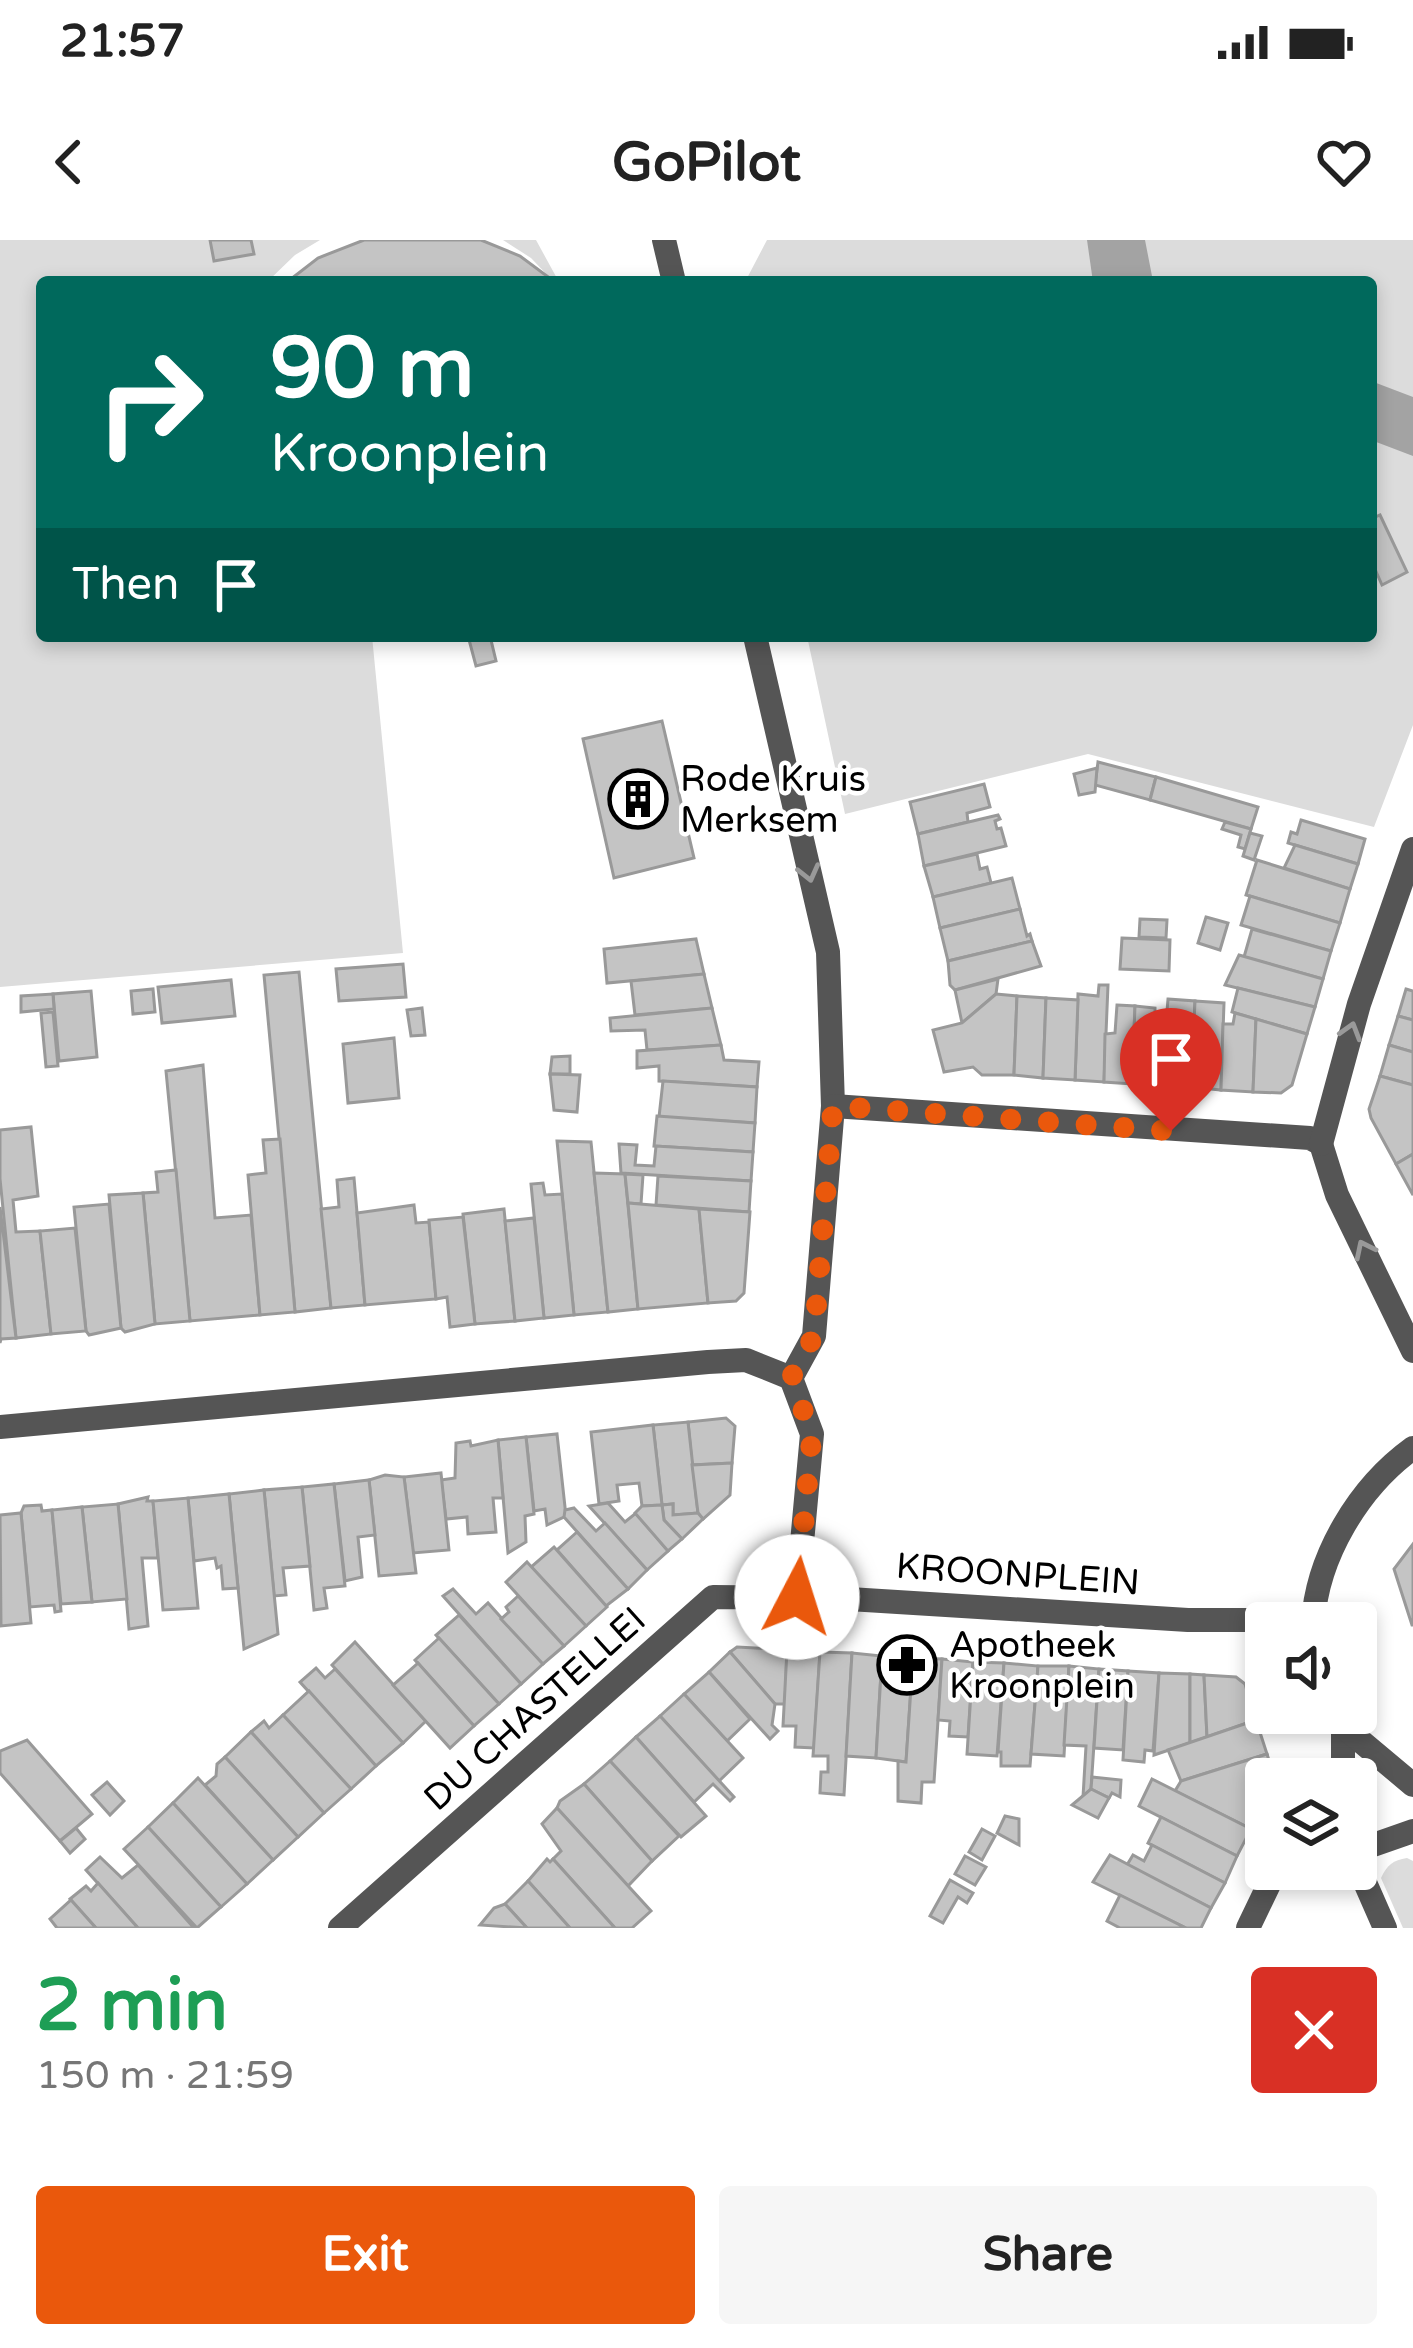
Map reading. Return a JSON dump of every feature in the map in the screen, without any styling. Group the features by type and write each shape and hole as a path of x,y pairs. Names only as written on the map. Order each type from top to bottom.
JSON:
{"street":[{"path":"664,240 673,276"},
{"path":"756,642 828,952 833,1106 814,1336 791,1378"},
{"path":"1413,849 1359,1004 1321,1144 1337,1195 1413,1351"},
{"path":"833,1106 1310,1138 1321,1144"},
{"path":"0,1427 746,1360 791,1378 812,1434 797,1597"},
{"name":"KROONPLEIN","path":"1315,1602 1343,1527 1391,1464 1413,1448"},
{"name":"DU CHASTELLEI","path":"340,1928 713,1597 797,1597"},
{"name":"KROONPLEIN","path":"797,1597 1245,1621"},
{"path":"1357,1734 1413,1785"},
{"path":"1377,1844 1413,1831"},
{"path":"1248,1928 1266,1890"},
{"path":"1368,1890 1384,1928"}],"shaded area":[{"path":"0,240 320,240 273,276 36,276 36,642 373,642 403,953 0,987"},
{"path":"503,240 536,240 556,276 548,276"},
{"path":"767,240 1413,240 1413,725 1374,827 1088,754 845,814 808,642 1377,642 1377,276 748,276"},
{"path":"1087,240 1145,240 1152,276 1092,276"},
{"path":"1377,383 1413,397 1413,456 1377,442"},
{"path":"1407,1858 1413,1861 1413,1928 1403,1928 1381,1878 1391,1864"}],"building":[{"path":"210,240 251,240 254,254 214,261"},
{"path":"364,240 481,240 520,256 547,276 295,276 318,258"},
{"path":"1377,516 1407,572 1382,585 1377,574"},
{"path":"470,642 491,642 496,661 476,666"},
{"name":"Rode Kruis Merksem","path":"662,721 694,858 614,878 583,739"},
{"path":"1098,762 1156,777 1150,800 1095,785"},
{"path":"1097,768 1095,792 1079,795 1074,774"},
{"path":"1156,777 1258,807 1251,829 1150,800"},
{"path":"984,784 990,807 967,813 968,822 918,834 910,802"},
{"path":"998,815 997,829 1001,828 1006,846 924,866 918,834"},
{"path":"1301,820 1365,839 1358,864 1288,843"},
{"path":"1225,822 1251,829 1245,849 1238,847 1241,835 1222,829"},
{"path":"1250,833 1262,836 1254,860 1243,856"},
{"path":"1295,845 1358,864 1350,889 1284,868"},
{"path":"977,854 980,869 987,867 991,883 933,897 924,866"},
{"path":"1257,860 1350,889 1340,923 1246,895"},
{"path":"1012,878 1020,909 940,928 933,897"},
{"path":"1250,896 1340,923 1331,951 1241,925"},
{"path":"1020,909 1032,941 948,961 940,928"},
{"path":"1206,917 1228,923 1220,950 1198,943"},
{"path":"1140,919 1167,920 1166,938 1139,937"},
{"path":"1252,929 1331,951 1323,979 1244,957"},
{"path":"1122,938 1170,940 1169,971 1120,969"},
{"path":"696,939 704,974 607,983 604,949"},
{"path":"1032,941 1041,966 955,990 950,985 948,961"},
{"path":"1239,955 1323,979 1315,1007 1225,985"},
{"path":"403,964 406,997 339,1001 336,969"},
{"path":"299,972 331,1308 295,1312 264,975"},
{"path":"704,974 712,1008 635,1015 631,981"},
{"path":"998,979 996,994 962,1023 955,990"},
{"path":"231,980 235,1016 162,1023 158,987"},
{"path":"1099,985 1108,985 1104,1082 1075,1080 1078,994 1098,996"},
{"path":"1238,988 1315,1007 1307,1034 1232,1012"},
{"path":"153,989 155,1012 133,1014 131,991"},
{"path":"1406,989 1413,991 1413,1020 1398,1016"},
{"path":"91,991 97,1057 59,1061 53,994"},
{"path":"53,994 54,1009 21,1012 21,996"},
{"path":"996,994 1017,996 1014,1075 982,1075 973,1067 944,1072 933,1030 962,1023"},
{"path":"1017,996 1046,998 1043,1078 1014,1075"},
{"path":"1046,998 1078,1000 1075,1080 1043,1078"},
{"path":"1168,999 1195,1001 1191,1087 1161,1085"},
{"path":"1195,1001 1224,1003 1221,1090 1191,1087"},
{"path":"1117,1005 1135,1006 1132,1084 1104,1082 1105,1034 1115,1033"},
{"path":"1135,1006 1155,1008 1155,1036 1164,1037 1161,1085 1132,1084"},
{"path":"422,1008 425,1035 411,1036 407,1010"},
{"path":"712,1008 721,1045 647,1050 645,1030 611,1031 610,1018"},
{"path":"53,1012 58,1066 46,1067 41,1013"},
{"path":"1235,1013 1256,1019 1253,1092 1221,1090 1223,1024 1233,1024"},
{"path":"1398,1016 1413,1020 1413,1052 1389,1045"},
{"path":"1256,1019 1307,1034 1292,1085 1281,1093 1253,1092"},
{"path":"394,1038 399,1098 348,1103 343,1044"},
{"path":"721,1045 724,1060 759,1062 757,1087 659,1081 659,1066 637,1068 637,1051"},
{"path":"1389,1045 1413,1052 1413,1085 1380,1076"},
{"path":"570,1056 570,1074 550,1074 552,1057"},
{"path":"203,1065 215,1218 251,1215 260,1315 190,1321 166,1071"},
{"path":"550,1074 580,1075 577,1112 554,1110"},
{"path":"1380,1076 1413,1085 1413,1154 1396,1164 1369,1109"},
{"path":"663,1081 757,1087 755,1123 659,1117"},
{"path":"657,1116 755,1123 753,1152 654,1146"},
{"path":"31,1127 38,1196 13,1200 16,1232 40,1231 51,1334 16,1338 0,1179 0,1130"},
{"path":"280,1139 295,1312 260,1315 248,1175 266,1173 263,1140"},
{"path":"557,1141 591,1142 608,1312 574,1315"},
{"path":"619,1144 637,1145 635,1165 654,1166 656,1146 753,1152 751,1181 621,1173"},
{"path":"1413,1154 1413,1195 1396,1164"},
{"path":"176,1170 190,1321 155,1324 143,1193 158,1192 156,1172"},
{"path":"594,1173 625,1174 638,1309 608,1312"},
{"path":"625,1174 643,1175 641,1204 628,1203"},
{"path":"658,1176 751,1181 749,1212 656,1205"},
{"path":"354,1178 365,1305 331,1308 321,1209 339,1207 337,1180"},
{"path":"543,1183 545,1195 562,1194 574,1315 544,1318 531,1184"},
{"path":"143,1193 155,1324 125,1332 109,1195"},
{"path":"628,1203 699,1209 708,1303 638,1309"},
{"path":"109,1204 121,1328 89,1335 74,1207"},
{"path":"414,1205 416,1223 429,1222 436,1299 365,1305 357,1213"},
{"path":"0,1207 16,1338 0,1343"},
{"path":"504,1209 515,1321 475,1324 463,1214"},
{"path":"699,1209 750,1212 744,1293 736,1301 708,1303"},
{"path":"463,1217 475,1324 450,1327 447,1297 436,1299 429,1220"},
{"path":"534,1218 544,1318 515,1321 505,1221"},
{"path":"75,1228 86,1331 51,1334 40,1231"},
{"path":"726,1418 735,1426 732,1463 692,1465 688,1422"},
{"path":"688,1422 698,1513 673,1515 673,1504 662,1505 653,1425"},
{"path":"653,1425 662,1505 642,1506 639,1483 617,1485 619,1501 599,1504 591,1432"},
{"path":"557,1434 566,1516 547,1525 545,1509 534,1511 526,1437"},
{"path":"526,1437 534,1514 525,1516 526,1542 508,1553 498,1440"},
{"path":"498,1440 503,1498 493,1498 496,1532 468,1534 467,1517 446,1519 441,1480 455,1478 456,1443 470,1441 471,1446"},
{"path":"732,1463 730,1495 703,1519 698,1513 692,1465"},
{"path":"441,1473 449,1550 413,1553 404,1477"},
{"path":"385,1475 404,1477 416,1573 379,1576 369,1480"},
{"path":"369,1480 375,1535 358,1537 362,1577 345,1581 334,1484"},
{"path":"334,1484 345,1586 324,1588 327,1608 314,1610 302,1487"},
{"path":"302,1487 310,1566 283,1568 286,1595 274,1596 264,1490"},
{"path":"264,1490 278,1634 244,1649 229,1494"},
{"path":"229,1494 238,1588 223,1589 221,1566 217,1568 215,1558 194,1561 188,1498"},
{"path":"148,1497 147,1501 153,1501 158,1558 142,1558 148,1626 129,1629 118,1504"},
{"path":"188,1498 198,1608 163,1610 153,1501"},
{"path":"608,1503 625,1522 636,1513 668,1551 647,1570 589,1506"},
{"path":"118,1504 127,1599 92,1602 82,1507"},
{"path":"673,1504 673,1515 698,1513 703,1519 682,1539 664,1520 662,1505"},
{"path":"41,1505 42,1511 52,1510 61,1611 55,1612 54,1605 30,1607 21,1513 24,1506"},
{"path":"662,1505 664,1520 682,1539 668,1551 635,1513 642,1506"},
{"path":"82,1507 92,1602 61,1604 52,1510"},
{"path":"574,1508 596,1531 605,1523 647,1570 628,1589 564,1517 565,1510"},
{"path":"21,1513 31,1623 1,1626 0,1515"},
{"path":"577,1532 628,1589 606,1606 557,1550"},
{"path":"1413,1544 1413,1625 1412,1625 1394,1569"},
{"path":"554,1547 607,1607 586,1626 531,1567"},
{"path":"527,1562 586,1626 564,1646 506,1582"},
{"path":"453,1589 476,1614 488,1603 543,1664 521,1684 443,1596"},
{"path":"518,1596 564,1646 543,1664 501,1619"},
{"path":"459,1615 521,1684 499,1704 436,1635"},
{"path":"439,1638 499,1704 474,1726 415,1660"},
{"path":"355,1642 426,1721 403,1743 332,1665"},
{"path":"737,1647 787,1650 785,1704 775,1704 730,1652"},
{"path":"787,1650 820,1652 814,1748 795,1747 796,1726 783,1726"},
{"path":"730,1652 775,1704 772,1725 778,1731 770,1739 709,1672"},
{"path":"820,1652 852,1653 844,1795 820,1793 828,1756 813,1756"},
{"path":"852,1653 882,1656 876,1758 846,1756"},
{"path":"882,1656 913,1658 906,1762 876,1758"},
{"path":"913,1658 942,1659 934,1782 922,1782 921,1803 898,1801 898,1761 906,1762"},
{"path":"942,1659 973,1662 968,1737 949,1736 950,1721 938,1720"},
{"path":"973,1662 1004,1663 997,1756 967,1754"},
{"path":"418,1663 474,1726 450,1748 393,1685"},
{"path":"1004,1663 1038,1666 1030,1766 1001,1766"},
{"path":"1038,1666 1069,1666 1064,1756 1031,1754"},
{"path":"1069,1666 1099,1669 1091,1789 1083,1797 1086,1746 1064,1745"},
{"path":"316,1668 325,1678 335,1669 403,1743 376,1766 300,1682"},
{"path":"1099,1669 1128,1671 1123,1750 1094,1748"},
{"path":"1128,1671 1159,1673 1153,1751 1145,1750 1144,1762 1123,1760"},
{"path":"709,1672 750,1719 727,1741 684,1694"},
{"path":"1159,1673 1190,1674 1190,1743 1154,1755"},
{"path":"1190,1674 1204,1675 1207,1737 1190,1743"},
{"path":"1204,1675 1236,1677 1245,1684 1245,1724 1207,1737"},
{"path":"309,1691 376,1766 351,1789 283,1715"},
{"path":"684,1694 743,1758 719,1781 660,1716"},
{"path":"283,1715 351,1789 324,1813 251,1732 264,1721 269,1728"},
{"path":"660,1716 734,1797 730,1801 713,1784 694,1802 636,1737"},
{"path":"1245,1724 1245,1734 1261,1734 1267,1754 1181,1781 1168,1750"},
{"path":"251,1732 324,1813 298,1837 225,1757"},
{"path":"636,1737 706,1816 681,1837 610,1761"},
{"path":"27,1740 92,1814 60,1841 0,1773 0,1751"},
{"path":"225,1757 298,1837 273,1860 205,1785 216,1776 217,1764"},
{"path":"610,1761 679,1836 652,1861 584,1784"},
{"path":"1245,1761 1245,1826 1175,1791 1181,1781"},
{"path":"1092,1777 1121,1780 1120,1797 1112,1793 1109,1798 1091,1789"},
{"path":"198,1778 273,1860 247,1884 173,1803"},
{"path":"1152,1779 1245,1826 1245,1841 1237,1856 1139,1806"},
{"path":"107,1782 124,1801 110,1815 92,1795"},
{"path":"584,1784 652,1861 628,1886 557,1808"},
{"path":"1091,1789 1109,1798 1098,1818 1072,1805"},
{"path":"173,1803 247,1884 221,1907 148,1827"},
{"path":"557,1808 651,1911 632,1928 615,1928 553,1859 561,1851 542,1824"},
{"path":"1005,1816 1019,1819 1019,1845 997,1833"},
{"path":"1161,1817 1237,1856 1225,1883 1148,1843"},
{"path":"148,1827 221,1907 197,1928 124,1849"},
{"path":"76,1828 85,1839 70,1853 60,1841"},
{"path":"982,1829 995,1836 982,1860 969,1852"},
{"path":"1152,1845 1225,1883 1211,1908 1127,1865 1133,1855 1144,1861"},
{"path":"1110,1855 1211,1908 1201,1928 1186,1928 1093,1882"},
{"path":"965,1856 986,1867 975,1885 955,1874"},
{"path":"100,1857 122,1878 138,1865 194,1928 138,1928 86,1870"},
{"path":"547,1859 553,1859 615,1928 570,1928 528,1881"},
{"path":"950,1880 973,1893 967,1903 958,1897 943,1923 930,1916"},
{"path":"528,1881 570,1928 527,1928 505,1904"},
{"path":"98,1883 138,1928 96,1928 70,1899"},
{"path":"1120,1895 1186,1928 1120,1928 1107,1921"},
{"path":"71,1900 96,1928 57,1928 50,1919"},
{"path":"505,1904 527,1928 480,1925 494,1908"}],"place":[{"name":"Rode Kruis Merksem","path":"638,799"},
{"name":"Apotheek Kroonplein","path":"907,1665"}],"route":[{"path":"797,1597 812,1434 791,1378 814,1336 833,1106 1171,1131"}]}
